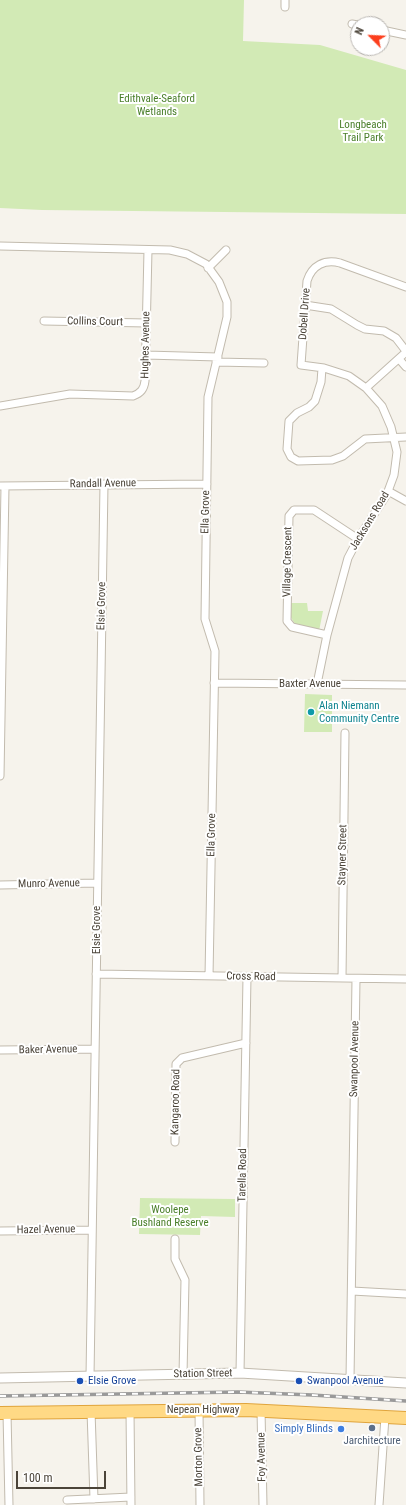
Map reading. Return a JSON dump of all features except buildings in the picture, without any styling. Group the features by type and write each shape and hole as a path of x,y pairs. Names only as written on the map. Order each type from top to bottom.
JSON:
{"highway":[{"name":"Nepean Highway","path":"3,1413 199,1409 261,1410 406,1418"}],"street":[{"path":"390,32 406,35"},
{"name":"Ella Grove","path":"0,246 170,250 187,254 206,264 219,282 227,302 227,317 208,397 205,619 215,651 209,976"},
{"name":"Hughes Avenue","path":"0,406 70,394 133,396 141,392 144,388 146,355 148,250"},
{"path":"208,268 226,250"},
{"name":"Dobell Drive","path":"301,365 306,284 310,273 317,265 327,262 340,262 406,287"},
{"path":"305,305 331,309 365,329 384,331 396,338 406,351 366,388"},
{"name":"Collins Court","path":"44,321 146,323"},
{"path":"146,355 264,363"},
{"path":"399,358 406,367"},
{"name":"Jacksons Road","path":"301,365 322,368 349,376 366,388 382,406 392,428 397,452 394,475 388,491 358,538 348,558 327,635 322,659 320,684"},
{"path":"322,368 321,382 315,401 309,407 297,413 290,421 287,449 291,457 298,461 332,460 343,456 365,439 406,437"},
{"name":"Elsie Grove","path":"90,1376 104,484"},
{"name":"Randall Avenue","path":"2,486 207,484"},
{"path":"0,776 2,486"},
{"path":"388,491 406,501"},
{"name":"Village Crescent","path":"327,635 292,627 287,621 289,516 294,510 314,510 358,538"},
{"name":"Baxter Avenue","path":"214,683 406,684"},
{"name":"Stayner Street","path":"342,978 345,733"},
{"name":"Munro Avenue","path":"0,885 97,884"},
{"name":"Cross Road","path":"96,974 406,979"},
{"name":"Tarella Road","path":"240,1373 247,977"},
{"name":"Swanpool Avenue","path":"350,1379 356,978"},
{"name":"Kangaroo Road","path":"175,1142 176,1064 182,1058 246,1043"},
{"name":"Baker Avenue","path":"0,1050 95,1049"},
{"name":"Hazel Avenue","path":"0,1231 92,1230"},
{"path":"175,1239 175,1259 185,1280 183,1375"},
{"path":"352,1291 406,1294"},
{"name":"Station Street","path":"0,1378 240,1373 406,1383"},
{"name":"Morton Grove","path":"199,1409 200,1505"},
{"name":"Foy Avenue","path":"261,1410 263,1505"},
{"path":"92,1411 94,1499"},
{"path":"130,1411 131,1505"},
{"path":"3,1413 9,1505"},
{"path":"379,1505 385,1417"},
{"path":"67,1500 131,1497"}],"green space":[{"name":"Edithvale-Seaford Wetlands","path":"0,0 244,0 243,41 320,45 350,54 350,56 358,56 406,70 406,214 42,210 0,208"},
{"path":"290,603 307,603 308,611 323,611 319,631 295,624 290,616"},
{"path":"305,694 332,695 332,732 304,732"},
{"name":"Woolepe Bushland Reserve","path":"140,1198 235,1199 235,1217 201,1216 200,1235 139,1234"}],"railway":[{"path":"0,1396 238,1392 406,1401"}],"place":[{"name":"Alan Niemann Community Centre","path":"311,712"},
{"name":"Elsie Grove","path":"80,1381"},
{"name":"Swanpool Avenue","path":"299,1381"},
{"name":"Jarchitecture","path":"372,1428"},
{"name":"Simply Blinds","path":"341,1429"}],"park label":[{"name":"Longbeach Trail Park","path":"363,131"}]}
